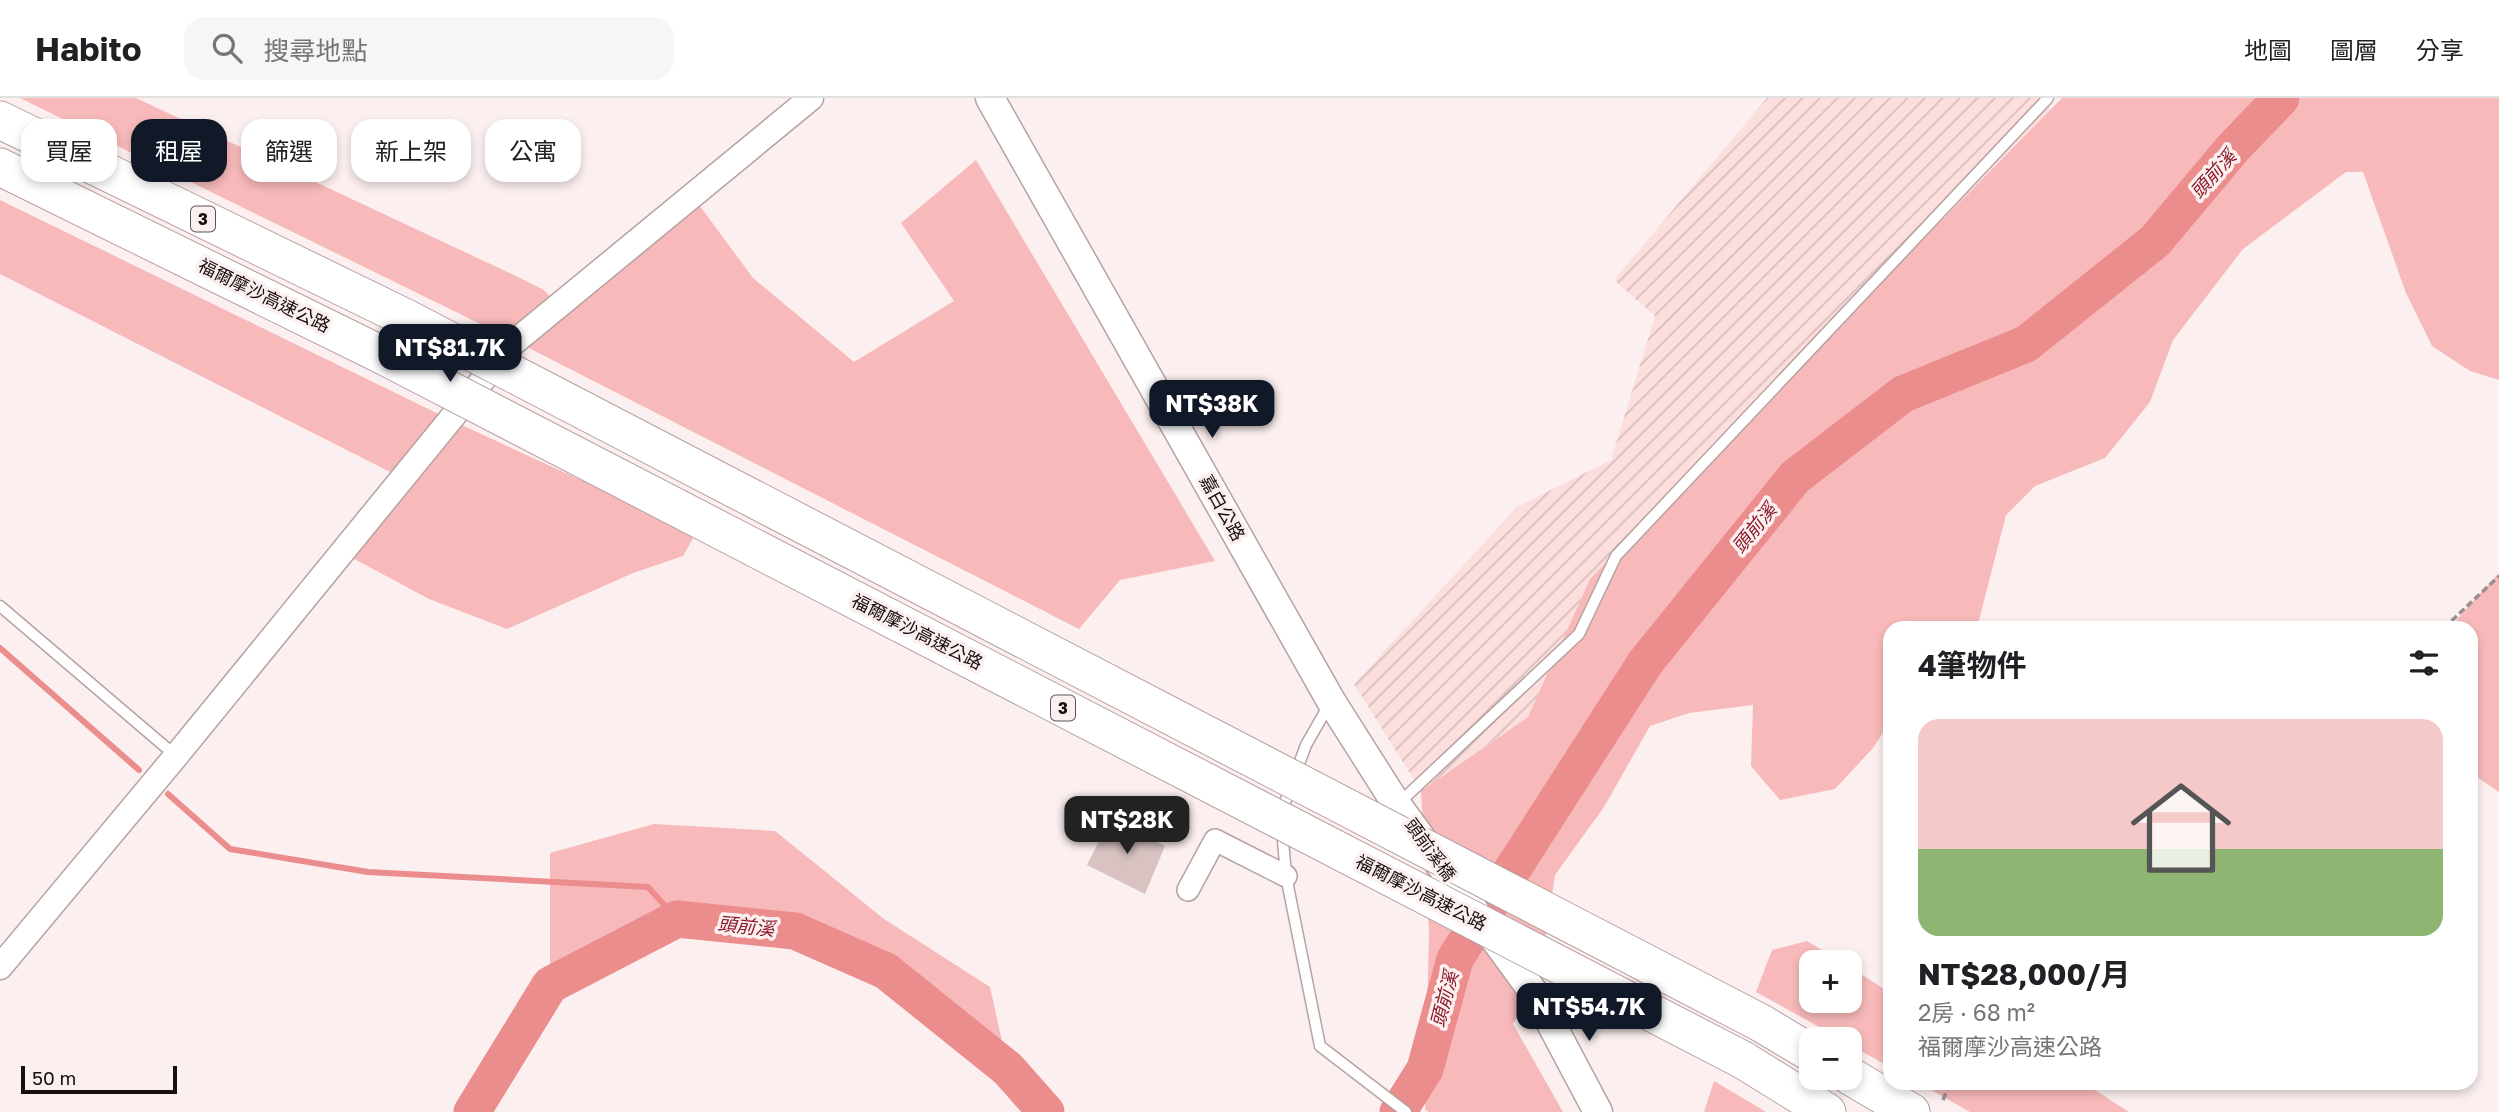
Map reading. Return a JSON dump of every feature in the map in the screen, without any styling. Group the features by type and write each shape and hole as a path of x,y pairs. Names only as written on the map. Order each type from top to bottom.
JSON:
{"highway":[{"name":"3","path":"0,120 406,318 1761,1023 1799,1046"},
{"name":"福爾摩沙高速公路","path":"0,167 384,356 1743,1060 1827,1112"},
{"path":"1862,1081 1883,1089"},
{"path":"1886,1090 1927,1106"}],"main road":[{"name":"嘉白公路","path":"990,98 1331,701 1397,805"},
{"name":"頭前溪橋","path":"1397,805 1537,997 1598,1112"}],"street":[{"path":"0,967 512,344 811,98"},
{"path":"1188,890 1215,840 1286,876"}],"lane":[{"path":"1397,805 1579,634 1616,556 2048,98"},
{"path":"0,606 176,756"},
{"path":"1331,701 1306,745 1281,812 1286,876 1320,1046 1406,1112"}],"path":[{"path":"2451,621 2499,576"},
{"path":"1927,1106 1943,1090"}],"shaded area":[{"path":"20,98 136,98 181,119 131,119 131,153 117,146 117,119 63,119"},
{"path":"1767,98 2048,98 2050,110 1590,579 1528,717 1421,791 1354,684 1517,507 1611,460 1655,316 1614,280"},
{"path":"2062,98 2499,98 2499,380 2470,371 2432,346 2406,293 2363,172 2346,172 2243,249 2173,340 2150,402 2105,458 2035,486 2006,515 1979,621 1883,621 1883,733 1873,748 1835,789 1780,800 1751,766 1753,705 1689,713 1650,726 1604,807 1555,875 1540,976 1513,1024 1563,1112 1428,1112 1425,1109 1429,931 1421,791 1528,717 1590,579"},
{"path":"227,141 241,147 241,182 315,182 544,290 562,310 694,198 753,278 854,362 954,301 901,223 976,160 1215,561 1120,580 1079,629 521,344 191,182 227,182"},
{"path":"0,200 455,422 696,533 683,556 633,573 507,629 429,599 345,554 406,480 0,274"},
{"path":"2499,573 2499,792 2478,778 2478,621 2455,621"},
{"path":"654,824 775,831 884,919 990,987 1008,1069 886,971 795,931 677,919 550,985 550,853"},
{"path":"1807,941 1822,950 1799,950 1799,1013 1862,1013 1862,975 1883,988 1883,1063 1862,1052 1862,1027 1819,1027 1756,992 1772,950"},
{"path":"1714,1081 1766,1112 1704,1112"},
{"path":"1931,1090 2095,1090 2129,1112 1970,1112"}],"building":[{"path":"1110,819 1165,846 1145,894 1087,865"}],"waterway":[{"name":"頭前溪","path":"1398,1112 1425,1069 1455,959 1645,663 1795,477 1903,394 2026,344 2155,241 2233,148 2281,98"},
{"path":"0,648 139,770"},
{"path":"168,794 230,849 368,872 648,887 677,919"},
{"name":"頭前溪","path":"472,1112 550,985 677,919 795,931 886,971 1008,1069 1046,1112"}]}
